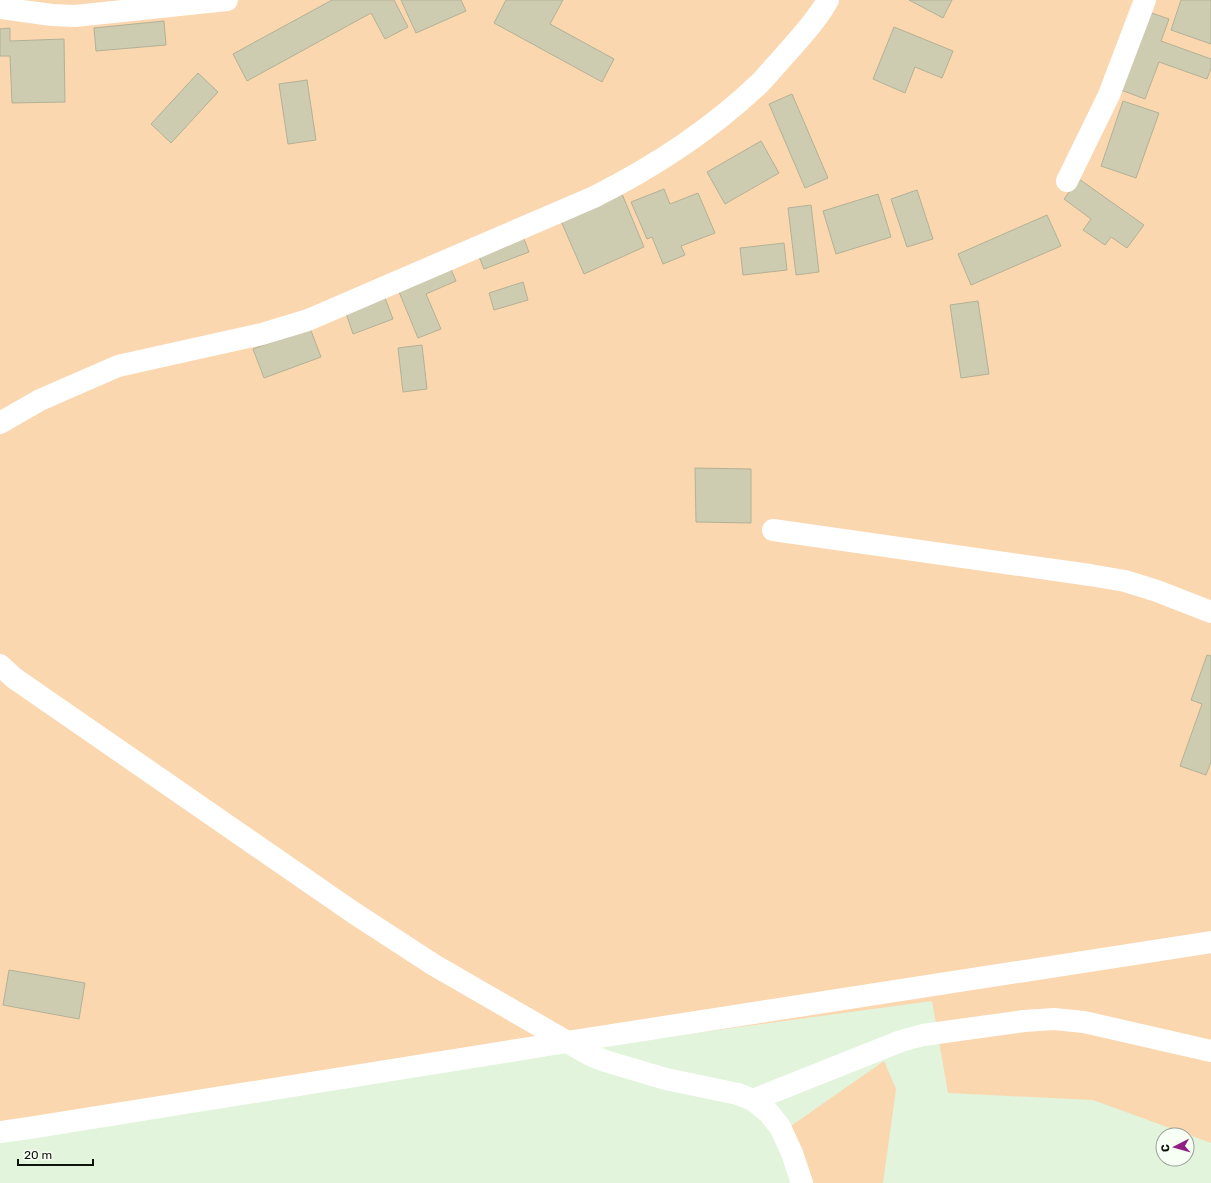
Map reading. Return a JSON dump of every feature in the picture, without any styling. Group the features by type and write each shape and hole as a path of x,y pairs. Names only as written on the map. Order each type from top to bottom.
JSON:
{"street":[{"path":"0,8 52,15 75,16 227,0"},
{"path":"0,424 40,400 118,366 262,334 308,320 594,197 629,180 692,138 726,112 760,82 798,40 828,0"},
{"path":"1067,181 1109,95 1145,0"},
{"path":"773,530 1125,581 1157,591 1211,612"},
{"path":"0,665 14,678 360,917 434,965 567,1042 590,1055 612,1064 666,1079 738,1094 753,1100 769,1113 780,1127 792,1153 802,1183"},
{"path":"0,1132 1211,942"},
{"path":"753,1100 901,1040 923,1035 1024,1021 1054,1019 1084,1022 1211,1051"}],"shaded area":[{"path":"0,0 1211,0 1211,1143 1195,1137 1195,1127 1167,1127 1093,1100 948,1093 932,1001 0,1126"},
{"path":"884,1061 896,1089 883,1183 794,1183 778,1135"}],"building":[{"path":"332,0 394,0 408,27 385,39 371,13 247,81 233,54"},
{"path":"401,0 461,0 466,11 416,33"},
{"path":"506,0 563,0 550,24 614,59 602,82 494,23"},
{"path":"909,0 952,0 943,18"},
{"path":"1181,0 1211,0 1211,44 1171,30"},
{"path":"1146,11 1169,19 1161,41 1211,59 1211,68 1207,79 1159,62 1145,99 1118,89"},
{"path":"164,21 166,45 96,51 94,28"},
{"path":"894,27 953,51 942,78 915,67 905,93 873,79"},
{"path":"10,28 10,41 64,39 65,102 12,103 10,56 0,56 0,29"},
{"path":"198,73 218,92 171,143 151,124"},
{"path":"307,80 316,140 288,144 279,84"},
{"path":"792,94 828,178 805,188 769,104"},
{"path":"1123,101 1159,113 1136,178 1101,166"},
{"path":"761,141 779,173 725,204 707,172"},
{"path":"1079,179 1144,225 1127,248 1111,237 1105,245 1083,230 1091,219 1064,199"},
{"path":"664,189 670,204 698,193 715,233 681,246 685,255 663,264 652,237 647,239 631,202"},
{"path":"917,190 933,239 907,247 891,199"},
{"path":"622,194 644,247 584,274 561,221"},
{"path":"878,194 891,237 836,254 823,211"},
{"path":"811,205 819,272 796,275 788,208"},
{"path":"1047,215 1061,246 971,285 958,254"},
{"path":"522,234 529,252 484,269 478,254"},
{"path":"784,243 787,270 743,275 740,248"},
{"path":"449,265 456,281 426,294 441,329 418,338 397,287"},
{"path":"523,282 528,300 494,310 489,293"},
{"path":"385,298 393,319 353,334 346,313"},
{"path":"978,301 989,374 961,378 950,305"},
{"path":"310,328 321,357 264,378 253,349"},
{"path":"422,345 427,389 403,392 398,348"},
{"path":"695,468 751,469 751,523 696,522"},
{"path":"1207,655 1211,656 1211,762 1206,775 1180,766 1202,704 1191,700"},
{"path":"9,970 85,983 79,1019 3,1005"}]}
